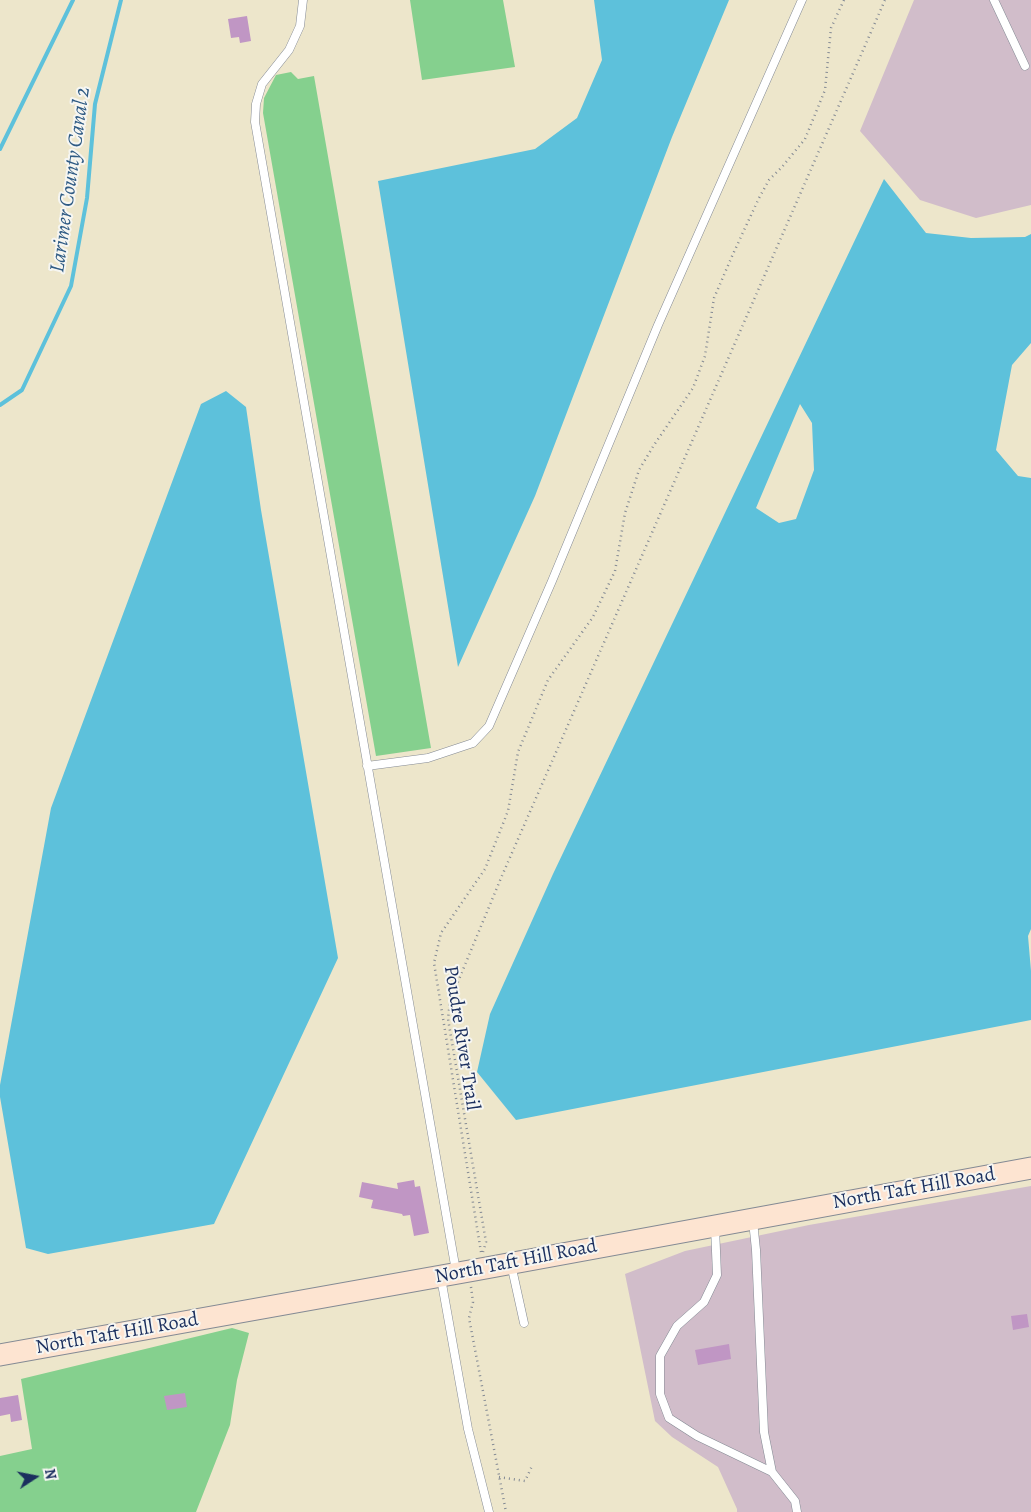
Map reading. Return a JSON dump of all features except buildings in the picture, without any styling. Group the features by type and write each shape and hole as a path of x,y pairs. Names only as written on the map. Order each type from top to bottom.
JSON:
{"main road":[{"name":"North Taft Hill Road","path":"0,1355 463,1268 511,1264 1031,1168"}],"lane":[{"path":"303,0 300,26 289,50 262,84 256,104 255,122 367,766 463,1268 468,1429 489,1512"},
{"path":"367,766 428,758 473,743 489,726 552,581 658,325 802,0"},
{"path":"994,0 1025,66"},
{"path":"753,1219 764,1432 772,1472"},
{"path":"715,1225 717,1275 704,1302 677,1326 660,1356 660,1394 669,1418 697,1436 772,1472 795,1501 797,1512"},
{"path":"511,1264 524,1323"}],"path":[{"name":"Poudre River Trail","path":"506,1512 469,1318 473,1302 470,1284 463,1268 434,963 441,933 485,869 508,810 518,752 548,680 593,617 615,571 625,513 639,470 693,388 705,356 714,298 758,198 770,180 805,140 825,90 831,28 844,0"},
{"path":"463,1268 486,1242 448,1019 450,1001 501,878 885,0"},
{"path":"499,1477 525,1481 532,1466"}],"shaded area":[{"path":"914,0 1031,0 1031,205 976,218 920,200 860,131"},
{"path":"1031,1186 1031,1512 737,1512 718,1467 672,1437 655,1421 625,1274 685,1251 809,1225"}],"green space":[{"path":"410,0 503,0 515,67 422,80"},
{"path":"291,72 298,79 314,76 431,748 376,756 263,113 264,98 276,75"},
{"path":"232,1328 249,1333 237,1380 230,1425 196,1512 0,1512 0,1456 32,1449 21,1379"}],"water":[{"path":"594,0 729,0 672,137 535,496 458,667 378,181 535,149 577,118 602,60"},
{"path":"884,179 926,233 971,238 1025,237 1031,234 1031,343 1012,365 996,450 1018,476 1031,478 1031,929 1028,936 1031,971 1031,1020 516,1120 477,1072 490,1014 553,874","holes":["800,404 812,423 814,470 796,519 779,523 756,508"]},
{"path":"226,391 246,407 261,510 338,958 214,1224 48,1254 26,1248 0,1097 0,1085 51,808 201,404"}],"waterway":[{"path":"0,149 73,0"},
{"name":"Larimer County Canal 2","path":"0,405 22,390 71,286 87,198 95,104 121,0"}]}
